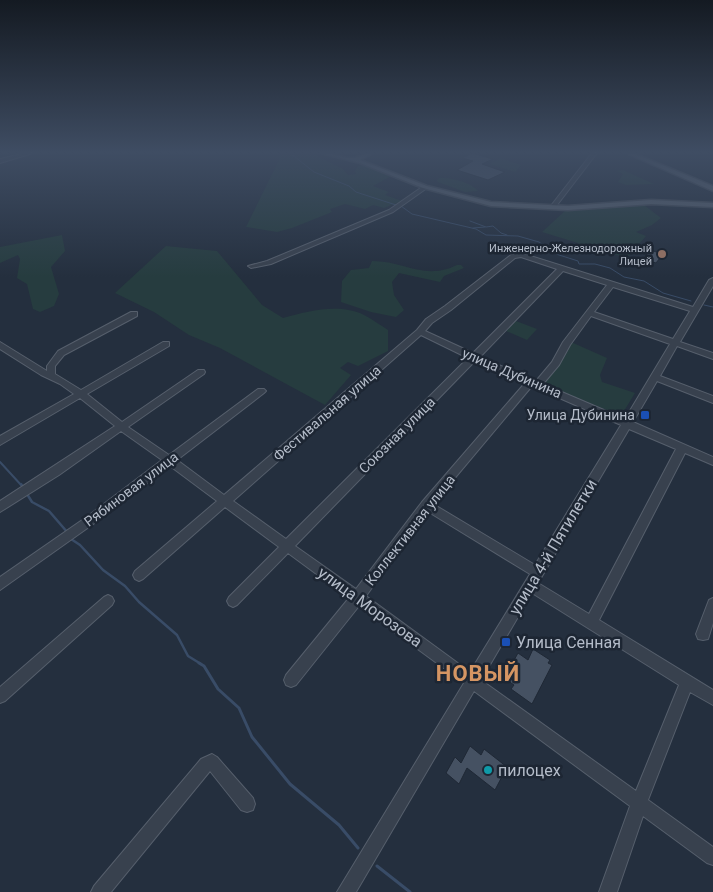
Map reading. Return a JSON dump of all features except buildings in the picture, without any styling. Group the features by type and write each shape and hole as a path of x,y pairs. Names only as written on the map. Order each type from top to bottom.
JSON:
{"main road":[{"path":"454,195 485,203 552,208 579,208 651,202 711,204"}],"street":[{"path":"251,266 269,263 382,215 413,195"},
{"path":"552,208 562,195"},
{"name":"Фестивальная улица","path":"139,575 420,332 429,321 511,257 517,255 561,269"},
{"path":"561,269 695,310"},
{"name":"Союзная улица","path":"233,601 561,269"},
{"name":"Коллективная улица","path":"291,680 357,598 426,505 535,383 556,363 566,344 611,285"},
{"name":"улица 4-й Пятилетки","path":"346,892 531,586 674,343 711,286"},
{"path":"589,313 713,356"},
{"path":"51,374 51,366 61,353 134,314"},
{"name":"улица Дубинина","path":"420,332 713,461"},
{"path":"0,441 166,344"},
{"name":"улица Морозова","path":"0,345 35,368 51,374 80,394 120,426 713,857"},
{"path":"0,507 31,488 201,372"},
{"path":"655,377 713,400"},
{"name":"Рябиновая улица","path":"0,584 261,392"},
{"path":"591,622 682,448"},
{"path":"426,505 538,573"},
{"path":"531,586 713,698"},
{"path":"0,696 108,601"},
{"path":"703,634 713,604"},
{"path":"608,892 639,804 687,682"},
{"path":"100,892 206,764 212,762 247,804"}],"green space":[{"path":"262,195 385,195 402,201 384,208 373,205 365,209 345,204 330,209 332,212 277,232 246,227"},
{"path":"644,205 661,218 652,225 636,232 646,236 627,258 542,232 566,210"},
{"path":"62,235 65,251 51,267 59,294 54,306 40,312 33,309 27,284 17,278 20,259 18,255 0,263 0,247"},
{"path":"166,246 217,251 262,305 283,318 324,309 344,309 364,315 388,330 388,351 358,366 348,362 340,368 351,375 325,405 220,348 189,335 154,312 115,293"},
{"path":"372,261 424,271 445,269 457,265 461,265 464,268 444,276 440,282 399,273 392,282 394,295 404,310 396,317 371,312 341,302 342,281 351,270 369,268"},
{"path":"516,321 537,329 527,340 506,331"},
{"path":"571,342 607,358 600,375 602,382 635,393 621,416 544,384 543,382"}],"waterway":[{"path":"364,195 396,205"},
{"path":"401,206 412,214 476,229 486,235 518,236 539,242 556,254 578,261 579,264 595,264 610,268 624,277 644,281 663,293 691,301"},
{"path":"470,221 486,227 493,226 501,233 507,235"},
{"path":"473,228 485,227"},
{"path":"704,305 713,307"},
{"path":"0,462 22,486"},
{"path":"21,484 24,488"},
{"path":"27,494 32,502 49,511 68,533"},
{"path":"71,539 80,545 103,570 125,586 139,602 177,635 188,656 201,664"},
{"path":"199,663 204,666 218,689 239,708 252,737 290,784 339,825 358,848"},
{"path":"377,866 410,892"}],"place":[{"name":"Инженерно-Железнодорожный Лицей","path":"662,254"},
{"name":"Улица Дубинина","path":"645,415"},
{"name":"Улица Сенная","path":"506,642"},
{"name":"пилоцех","path":"488,770"}],"district":[{"name":"НОВЫЙ","path":"478,673"}]}
